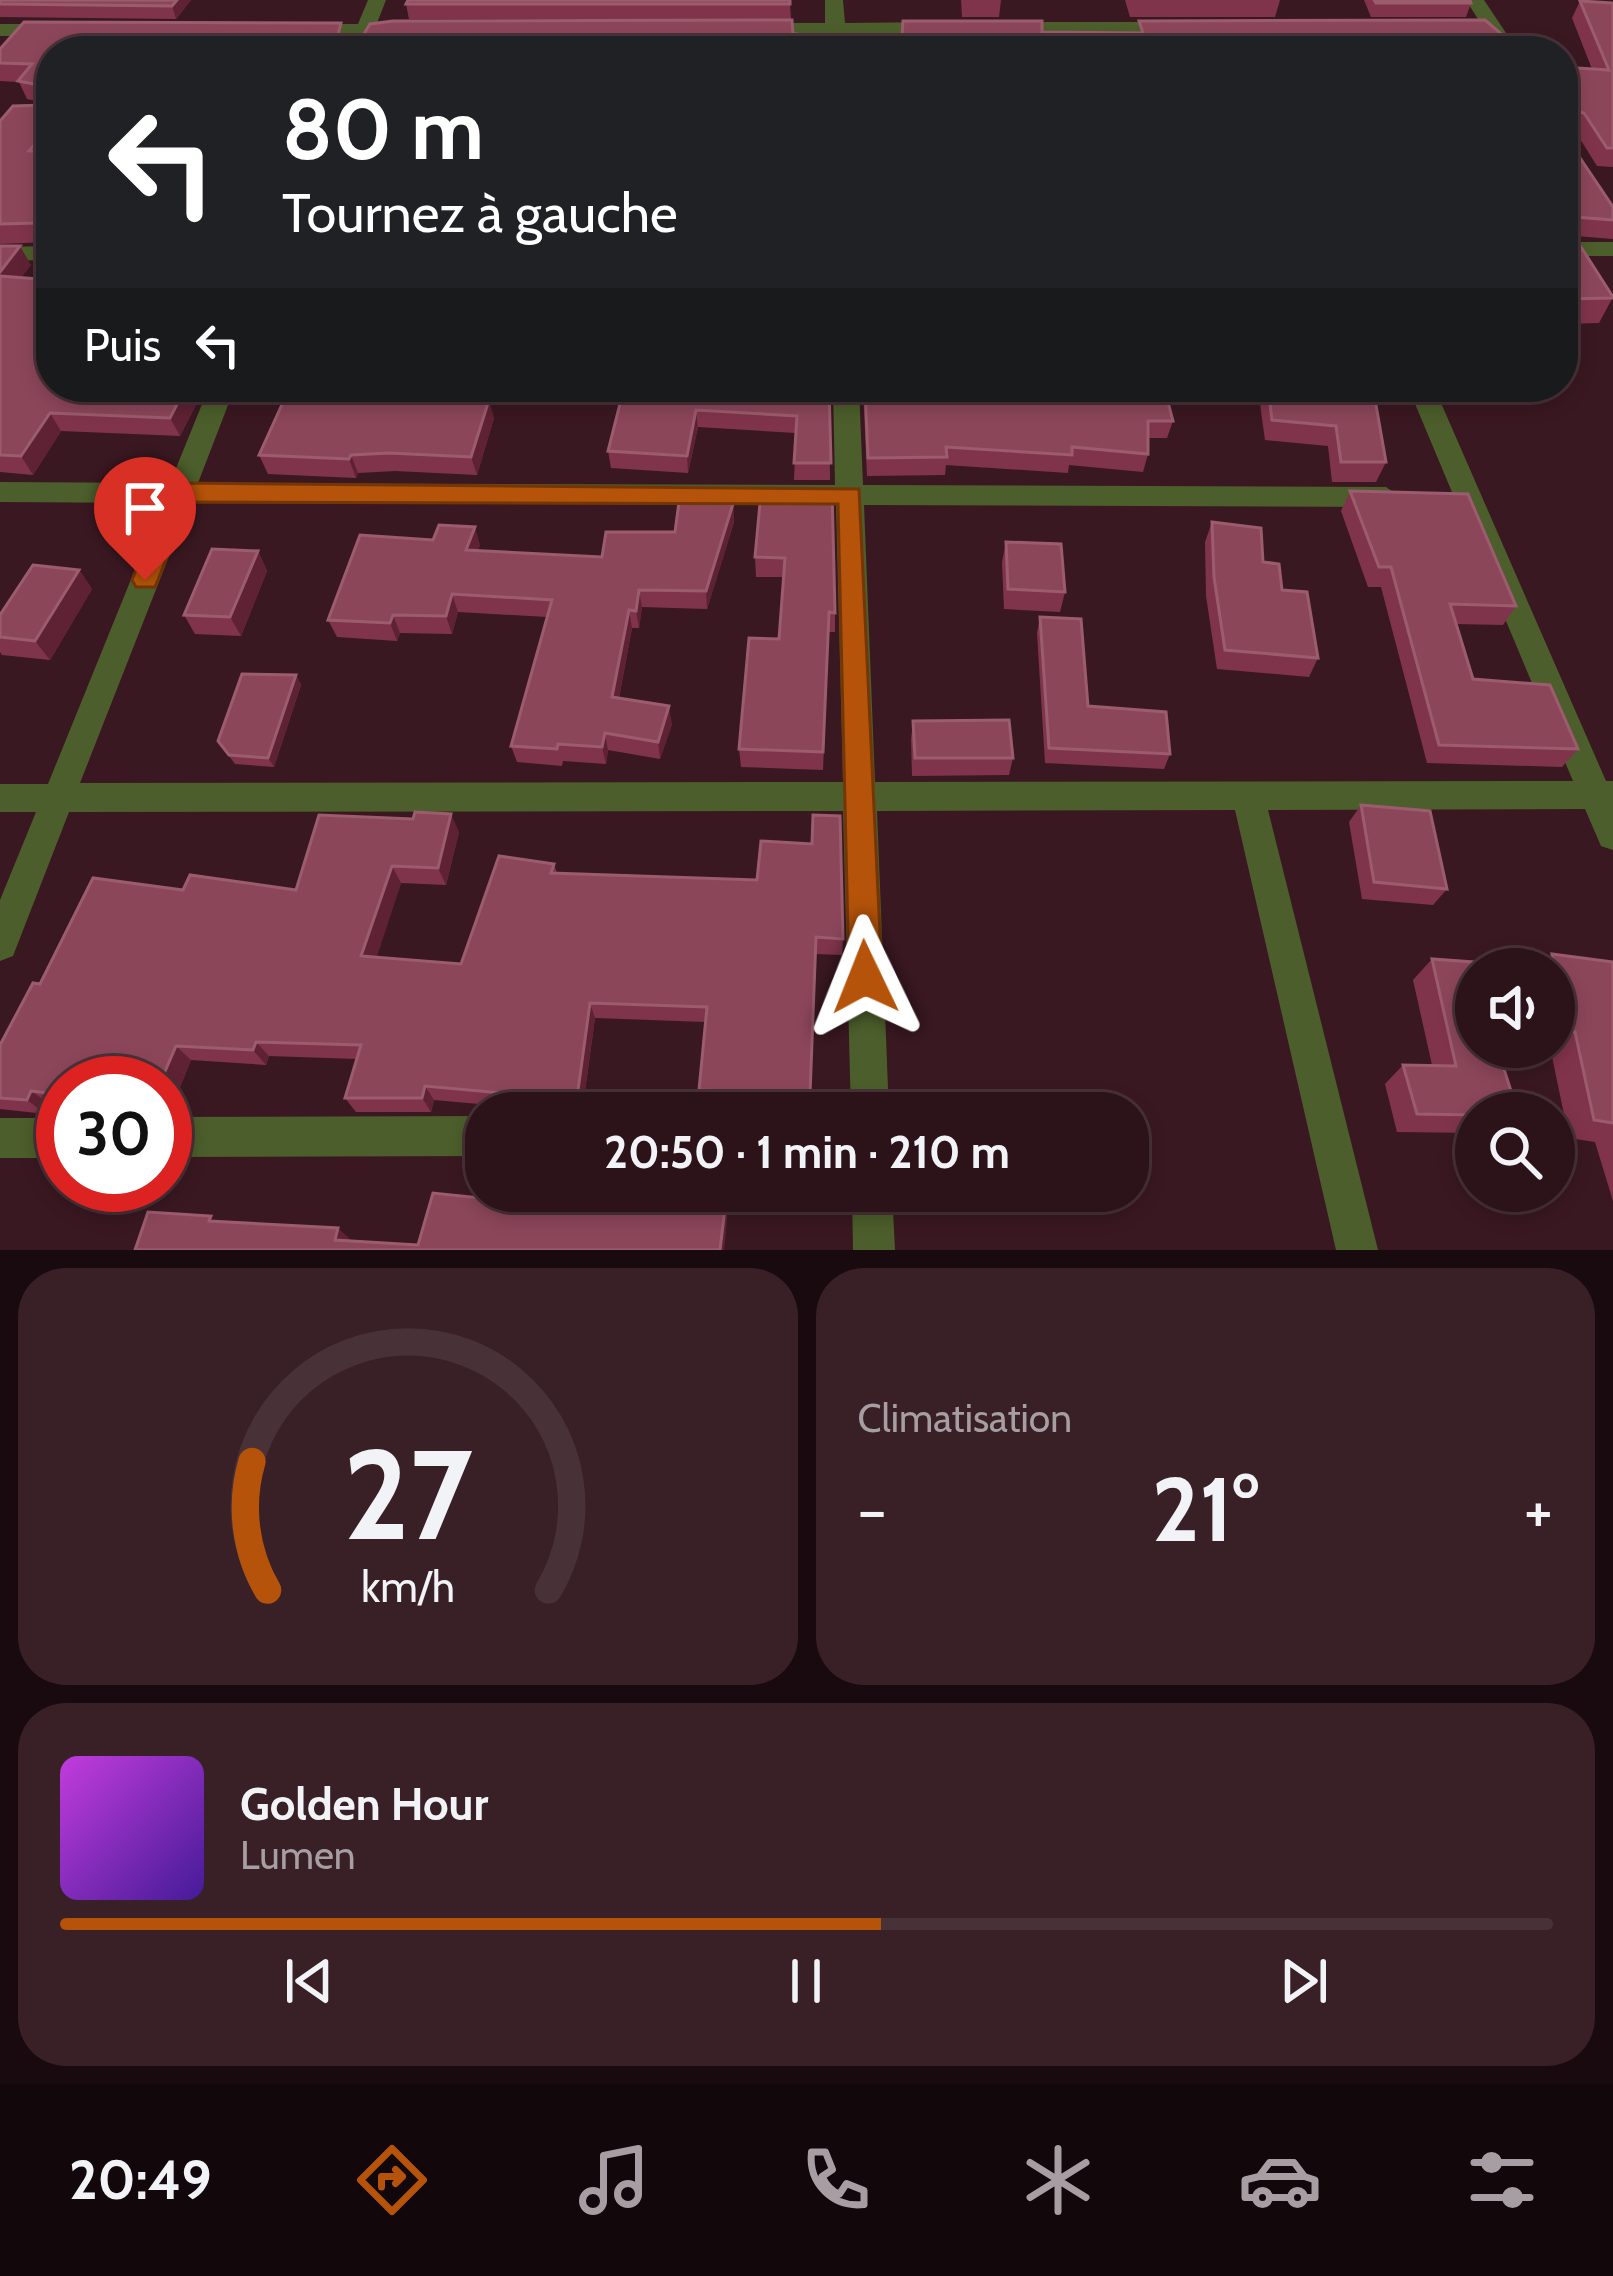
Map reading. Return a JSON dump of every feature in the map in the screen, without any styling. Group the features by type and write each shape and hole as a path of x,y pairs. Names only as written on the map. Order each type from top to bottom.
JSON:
{"street":[{"path":"363,36 377,0"},
{"path":"834,0 835,36"},
{"path":"1475,0 1498,36"},
{"path":"1469,27 1492,27"},
{"path":"741,28 952,28"},
{"path":"976,28 1187,28"},
{"path":"274,30 436,29"},
{"path":"0,30 68,30"},
{"path":"1578,249 1613,249"},
{"path":"0,254 36,254"},
{"path":"0,944 216,402"},
{"path":"847,402 868,1092"},
{"path":"1424,402 1445,497 1604,795 1613,836"},
{"path":"0,492 1445,497"},
{"path":"0,798 1604,795"},
{"path":"1248,796 1358,1250"},
{"path":"192,1137 465,1136"},
{"path":"0,1138 36,1138"},
{"path":"873,1212 874,1250"}],"building":[{"path":"0,0 177,0 172,6 0,4"},
{"path":"408,0 790,0 790,4 406,4"},
{"path":"1374,0 1470,0 1471,3 1376,3"},
{"path":"1580,1 1613,3 1613,148 1607,148 1584,113 1578,112 1578,68 1609,70"},
{"path":"792,20 793,34 797,34 363,36 370,24"},
{"path":"1485,20 1504,36 902,36 903,21 1042,21 1042,32 1143,33 1139,21"},
{"path":"24,22 341,23 338,35 350,36 36,36 36,84 18,81 32,64 0,63 0,49"},
{"path":"36,105 36,143 29,151 36,151 36,223 0,224 0,121 13,106"},
{"path":"1578,155 1613,207 1613,220 1578,217"},
{"path":"0,246 20,246 0,272"},
{"path":"1581,247 1613,298 1578,299"},
{"path":"0,276 36,279 36,402 178,402 170,418 50,413 21,456 0,455"},
{"path":"283,402 488,402 471,457 259,455"},
{"path":"620,402 829,402 831,463 794,463 797,416 696,410 687,456 608,451"},
{"path":"866,402 1168,402 1173,421 1148,421 1148,454 1072,447 1072,455 946,447 947,457 868,458"},
{"path":"1270,402 1375,402 1386,462 1341,462 1336,426 1272,420"},
{"path":"792,489 832,490 835,613 829,612 823,752 739,749 749,638 779,639 785,558 755,557 760,503 789,504"},
{"path":"1350,491 1468,494 1516,606 1450,604 1473,679 1550,685 1578,749 1439,745 1391,567 1379,567"},
{"path":"679,502 733,504 706,591 639,590 636,611 629,610 612,697 669,706 658,742 605,733 602,747 511,746 552,600 452,594 446,616 393,615 390,623 328,620 360,535 433,540 439,525 475,527 466,550 602,557 606,532 675,532"},
{"path":"1212,522 1261,528 1263,562 1279,564 1282,590 1307,592 1318,658 1225,650"},
{"path":"1006,542 1061,544 1065,592 1008,589"},
{"path":"212,549 258,551 230,617 184,615"},
{"path":"33,565 79,570 35,641 0,637 0,615"},
{"path":"1040,617 1081,619 1088,706 1166,712 1170,754 1049,748"},
{"path":"242,674 296,675 268,758 229,755 218,741"},
{"path":"1009,720 1013,758 915,758 913,721"},
{"path":"1361,805 1430,811 1447,889 1374,882"},
{"path":"415,812 451,814 438,868 392,866 361,956 461,964 499,856 554,864 551,873 757,880 761,841 812,844 813,815 840,816 843,939 816,937 810,1092 699,1090 707,1007 590,1003 578,1092 425,1086 422,1098 345,1098 361,1045 256,1042 253,1050 176,1046 172,1056 36,1056 36,1092 31,1091 27,1100 0,1098 0,1045 33,983 40,984 93,878 183,890 190,875 296,890 319,815 413,819"},
{"path":"1575,957 1613,962 1613,1123 1594,1120 1575,1032"},
{"path":"1432,959 1455,961 1455,1062"},
{"path":"1403,1065 1504,1068 1511,1092 1455,1092 1455,1115 1417,1114"},
{"path":"433,1193 465,1196 465,1212 725,1212 720,1250 135,1250 148,1212 211,1216 209,1221 338,1228 335,1240 418,1245"}],"route":[{"path":"145,580 180,493 850,495 865,977"}]}
